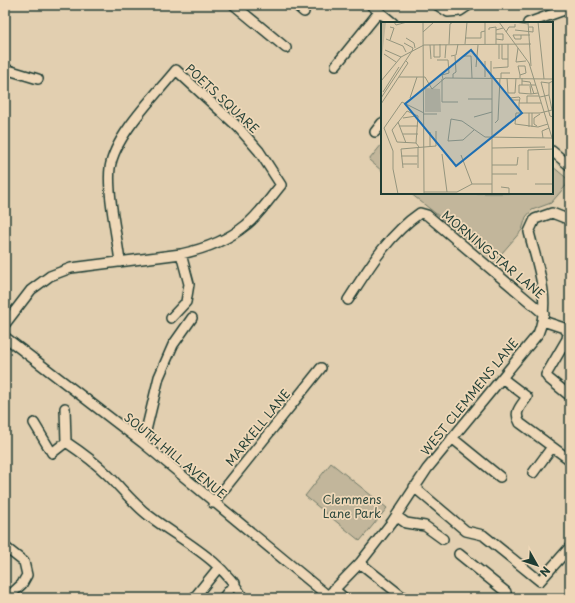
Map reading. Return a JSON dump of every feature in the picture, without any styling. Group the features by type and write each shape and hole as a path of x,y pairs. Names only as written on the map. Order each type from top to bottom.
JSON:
{"street":[{"path":"234,5 286,48"},
{"path":"296,5 304,12"},
{"path":"371,5 392,22"},
{"path":"438,5 448,12 469,5"},
{"path":"531,22 570,8"},
{"path":"336,65 379,12"},
{"path":"5,69 38,79"},
{"name":"POETS SQUARE","path":"5,324 31,290 50,276 71,268 120,262 181,254 194,251 227,238 247,225 281,185 259,151 238,127 176,70 124,134 113,155 110,168 110,185 120,262"},
{"path":"375,132 381,124"},
{"path":"553,153 570,166"},
{"name":"MORNINGSTAR LANE","path":"348,300 374,260 407,222 420,213 428,215 544,318"},
{"name":"WEST CLEMMENS LANE","path":"329,594 360,563 396,516 414,487 452,438 538,334 544,318 544,292 529,232 535,219 552,213 570,220"},
{"path":"171,318 186,302 189,284 181,254"},
{"path":"143,443 159,377 173,345 192,318"},
{"path":"544,318 564,328 568,328 567,339 546,375 570,396"},
{"name":"SOUTH HILL AVENUE","path":"5,337 143,443 213,503 329,594 344,598"},
{"name":"MARKELL LANE","path":"213,503 322,368"},
{"path":"502,378 527,397 517,410 517,418 520,423 570,460"},
{"path":"65,408 66,442 108,476 128,498 219,567 235,583 243,598"},
{"path":"34,423 52,453 66,442"},
{"path":"452,438 500,477"},
{"path":"533,473 552,447"},
{"path":"414,487 466,531 483,535 540,581 570,547"},
{"path":"396,516 406,523 425,526 443,539"},
{"path":"5,547 24,562 27,575 22,584 7,598"},
{"path":"459,554 506,592 506,598"},
{"path":"360,563 404,598"},
{"path":"194,598 219,567"},
{"path":"223,598 235,583"}],"green space":[{"path":"381,145 381,170 369,160"},
{"path":"553,167 570,181 551,203 532,210 526,217 522,230 495,261 411,194 553,194"},
{"name":"Clemmens Lane Park","path":"331,463 387,508 360,541 305,496"}]}
